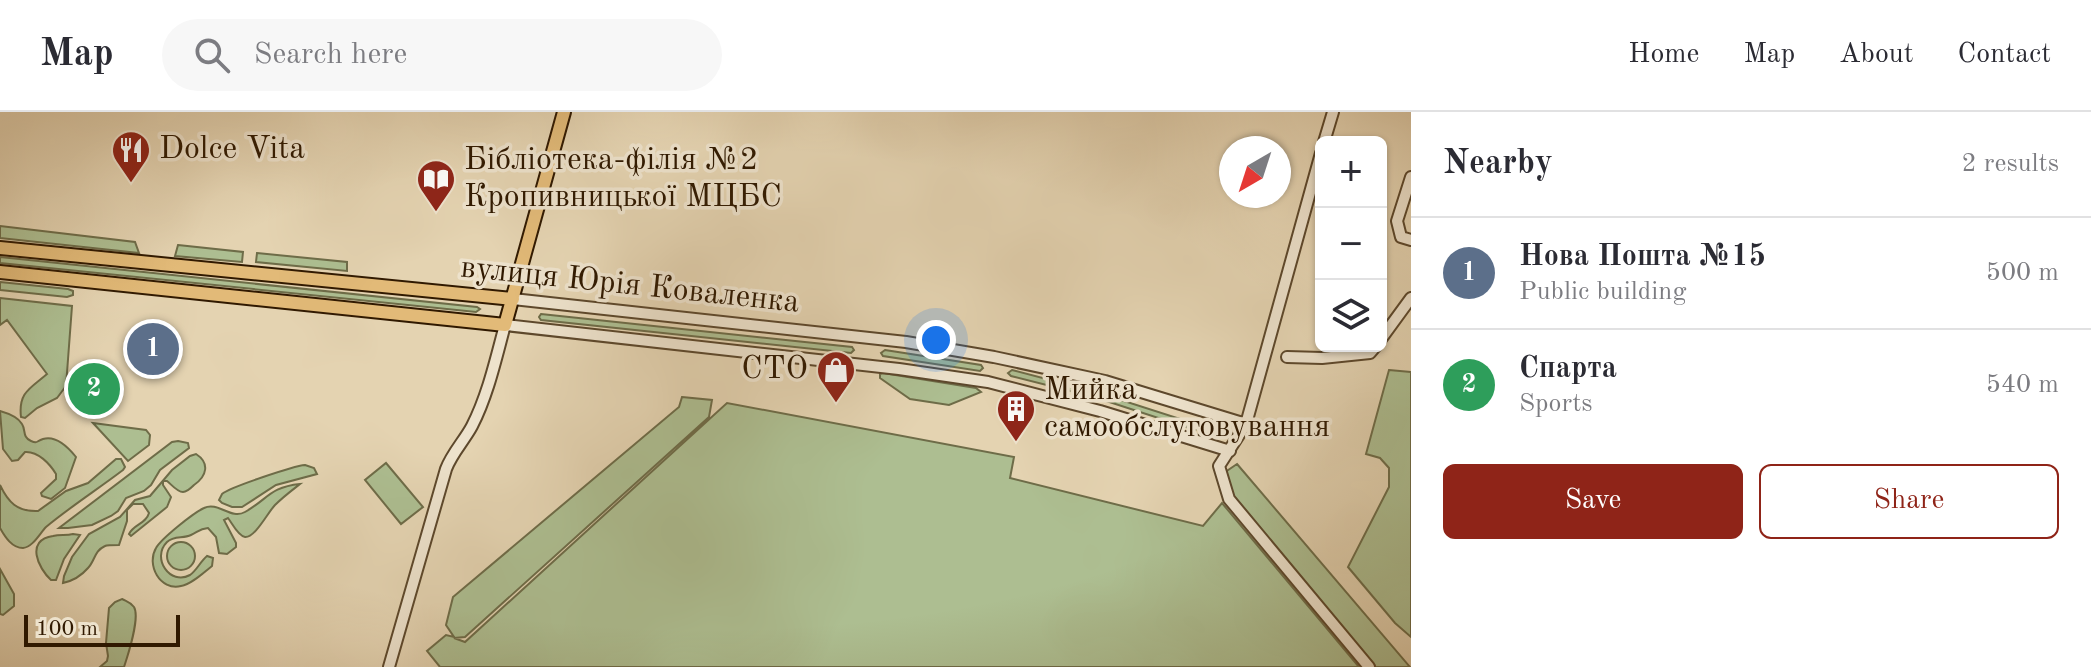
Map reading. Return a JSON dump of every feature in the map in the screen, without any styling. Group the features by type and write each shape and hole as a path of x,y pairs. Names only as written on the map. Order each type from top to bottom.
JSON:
{"main road":[{"path":"505,325 564,112"},
{"name":"вулиця Юрія Коваленка","path":"0,248 513,299"},
{"name":"вулиця Юрія Коваленка","path":"0,272 505,325"}],"street":[{"path":"1326,136 1333,112"},
{"path":"1315,175 1246,424 1219,466 1229,499 1369,667"},
{"path":"1411,177 1397,221 1401,237 1411,240"},
{"path":"1387,331 1411,298"},
{"name":"вулиця Юрія Коваленка","path":"513,299 906,342 994,357 1105,381 1246,424"},
{"name":"вулиця Юрія Коваленка","path":"505,325 899,369 988,382 1100,411 1230,451"},
{"path":"389,667 446,469 473,424 505,325"},
{"path":"1287,357 1322,358 1371,352"}],"green space":[{"path":"0,226 135,242 139,253 0,238"},
{"path":"178,245 243,252 242,262 175,256"},
{"path":"257,253 347,262 347,271 256,262"},
{"path":"0,257 480,309 476,312 0,263"},
{"path":"0,282 68,289 73,291 73,295 67,297 0,290"},
{"path":"0,298 72,306 66,386 57,398 25,418 21,417 24,396 47,374 7,320 0,325"},
{"path":"541,314 852,347 854,350 851,353 541,320"},
{"path":"885,350 981,365 983,368 980,371 883,356 881,353"},
{"path":"1012,370 1096,392 1196,424 1199,428 1195,430 1094,397 1011,376 1008,373"},
{"path":"1389,370 1411,372 1411,637 1395,623 1348,567 1389,487 1389,468 1380,458 1366,454"},
{"path":"883,373 976,388 981,392 949,405 910,399 880,378"},
{"path":"682,397 712,400 709,417 465,637 454,638 465,642 727,403 1014,457 1010,478 1203,526 1222,503 1359,667 440,667 427,651 446,635 454,637 446,625 453,597 679,407"},
{"path":"0,411 20,422 28,439 35,442 48,438 57,440 76,457 65,488 51,499 41,493 56,479 56,474 47,462 34,454 25,452 18,460 12,461 3,449"},
{"path":"93,423 146,430 150,435 149,445 128,461"},
{"path":"172,442 188,443 189,448 160,470 144,491 126,498 118,511 92,525 59,528"},
{"path":"196,454 205,465 204,474 198,481 183,492 163,481 171,497 167,507 131,536 131,531 149,513 143,504 133,504 127,510 127,521 119,545 101,548 86,571 63,583 72,557 89,534 120,517 135,500 150,496 172,470"},
{"path":"116,459 121,459 125,467 123,470 46,527 30,545 23,548 15,546 4,535 0,528 0,485 14,505 24,510 38,511 66,491 88,483"},
{"path":"386,463 423,507 401,524 365,480"},
{"path":"1237,464 1410,667 1375,667 1218,477"},
{"path":"305,465 314,468 317,474 276,485 242,507 232,507 219,500 222,494 237,487"},
{"path":"300,484 275,505 249,536 240,534 228,518 224,520 236,543 236,547 227,554 219,553 216,537 208,528 167,542 161,555 162,562 165,569 176,577 190,575 207,556 213,558 212,566 193,581 185,585 167,585 157,575 153,562 156,548 199,511 209,506 240,514 275,491"},
{"path":"80,535 64,559 56,580 51,580 39,562 39,543 53,536"},
{"path":"181,542 191,546 195,556 191,566 181,570 171,566 167,556 171,546"},
{"path":"0,569 14,594 14,606 3,615 0,614"},
{"path":"122,599 134,607 135,612 135,627 126,661 124,667 100,667 108,656 109,608"}],"place":[{"name":"Dolce Vita","path":"131,184"},
{"name":"Бібліотека-філія №2 Кропивницької МЦБС","path":"436,213"},
{"name":"Нова Пошта №15","path":"153,349"},
{"name":"Спарта","path":"94,389"},
{"name":"СТО","path":"836,404"},
{"name":"Мийка самообслуговування","path":"1016,443"}]}
